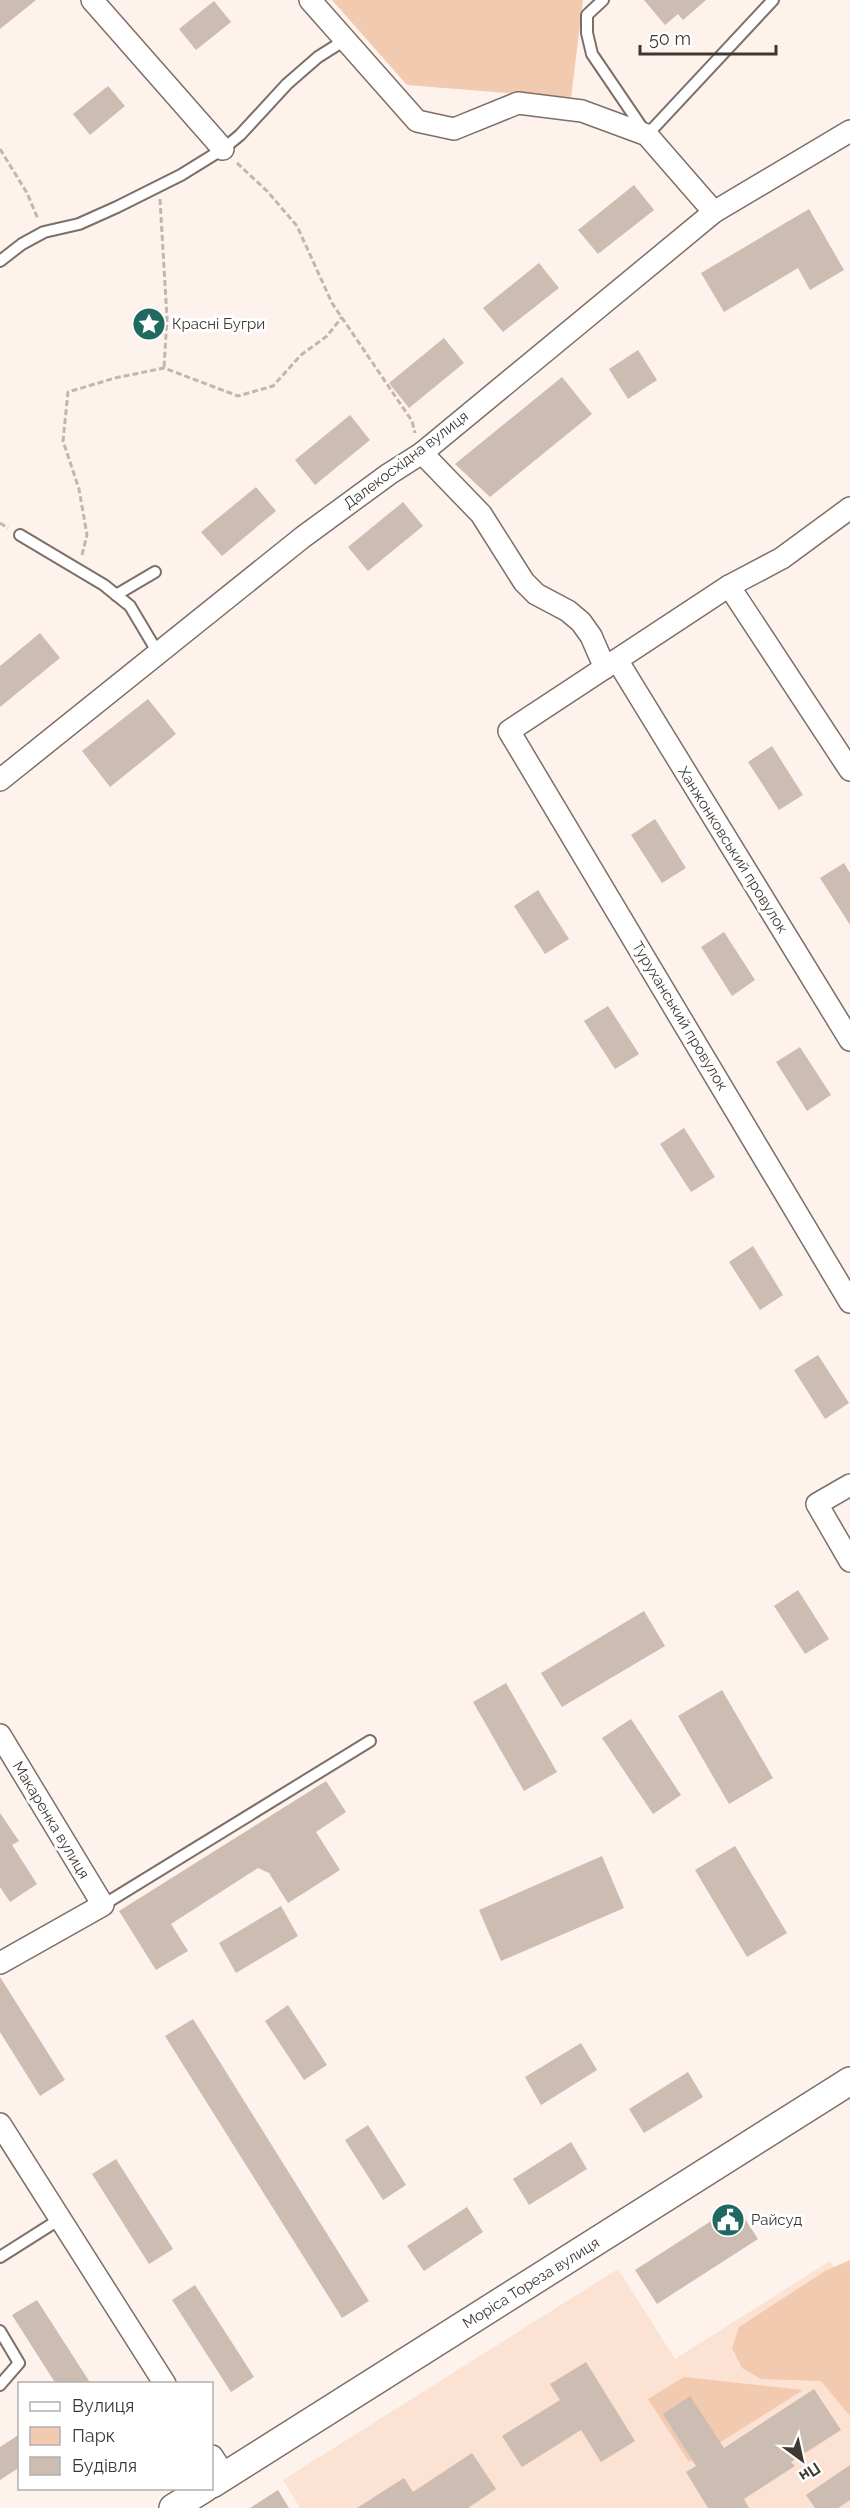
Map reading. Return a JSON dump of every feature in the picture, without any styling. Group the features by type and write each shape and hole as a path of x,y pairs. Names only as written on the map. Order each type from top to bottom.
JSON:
{"street":[{"path":"92,0 223,149"},
{"path":"310,0 417,121 454,129 518,103 582,111 646,135 714,212"},
{"name":"Далекосхідна вулиця","path":"0,780 303,537 388,474 422,453 714,212 850,131"},
{"name":"Ханжонковський провулок","path":"422,453 481,514 525,582 536,594 568,611 581,622 611,664 850,1040"},
{"path":"611,664 729,586 782,558 850,508"},
{"path":"729,586 850,770"},
{"name":"Туруханський провулок","path":"611,664 510,731 850,1302"},
{"path":"850,1485 817,1504 850,1561"},
{"name":"Макаренка вулиця","path":"0,1735 103,1905"},
{"path":"0,1963 103,1905"},
{"name":"Моріса Тореза вулиця","path":"213,2476 850,2081"},
{"path":"0,2124 164,2382"},
{"name":"Моріса Тореза вулиця","path":"173,2508 196,2490"}],"lane":[{"path":"603,0 587,15 587,33 592,54 646,135 762,9 773,0"},
{"path":"754,0 762,9"},
{"path":"0,261 22,244 44,232 79,224 160,186 223,149 240,135 287,84 318,57 345,40"},
{"path":"20,535 104,585 130,606 158,653"},
{"path":"116,595 155,572"},
{"path":"103,1905 370,1741"},
{"path":"0,2257 60,2219"},
{"path":"0,2331 19,2363 0,2385"}],"path":[{"path":"0,149 27,194 44,232"},
{"path":"223,149 267,191 297,226 332,303 412,422 422,453"},
{"path":"160,186 167,318 164,368"},
{"path":"81,556 87,535 79,489 63,441 68,392 115,378 164,368 238,396 247,394 273,386 301,354 327,336 342,317"}],"shaded area":[{"path":"830,2261 850,2293 850,2508 300,2508 283,2480 618,2269 675,2359"}],"green space":[{"path":"332,0 583,0 571,98 407,85"},
{"path":"850,2260 850,2416 821,2381 761,2379 742,2368 732,2348 739,2327 825,2271"},
{"path":"684,2377 803,2390 689,2462 648,2399"}],"building":[{"path":"0,0 36,0 0,29"},
{"path":"644,0 706,0 683,20 678,14 665,25"},
{"path":"214,1 231,22 196,50 179,29"},
{"path":"108,86 125,106 90,135 73,114"},
{"path":"634,185 654,210 598,254 578,230"},
{"path":"809,209 844,270 810,290 798,268 724,312 701,273"},
{"path":"539,263 559,288 503,332 483,308"},
{"path":"444,338 464,363 409,408 389,383"},
{"path":"638,350 657,380 628,399 609,369"},
{"path":"562,377 592,414 490,497 455,464"},
{"path":"350,415 370,440 315,485 295,460"},
{"path":"256,487 276,511 222,556 201,532"},
{"path":"403,502 423,526 368,571 348,547"},
{"path":"40,633 60,658 0,707 0,666"},
{"path":"148,699 176,734 110,787 82,751"},
{"path":"772,746 803,795 779,810 748,762"},
{"path":"655,819 686,868 662,883 631,835"},
{"path":"844,863 850,873 850,925 820,878"},
{"path":"538,890 569,939 545,954 514,906"},
{"path":"724,932 755,980 732,996 701,947"},
{"path":"608,1006 639,1054 615,1069 584,1021"},
{"path":"800,1047 831,1095 807,1111 776,1062"},
{"path":"684,1128 715,1177 691,1192 660,1144"},
{"path":"753,1246 783,1295 760,1310 729,1262"},
{"path":"818,1355 849,1403 825,1419 794,1370"},
{"path":"798,1590 829,1639 805,1654 774,1606"},
{"path":"644,1611 665,1646 562,1707 541,1673"},
{"path":"506,1683 557,1772 524,1791 473,1702"},
{"path":"722,1690 773,1778 729,1804 678,1716"},
{"path":"631,1719 681,1795 653,1814 602,1738"},
{"path":"326,1781 346,1812 316,1832 340,1870 288,1903 269,1873 258,1868 171,1924 188,1951 156,1970 119,1911"},
{"path":"0,1813 19,1841 12,1845 37,1884 10,1902 0,1887"},
{"path":"735,1846 787,1933 747,1957 695,1870"},
{"path":"602,1856 624,1908 501,1961 479,1910"},
{"path":"281,1906 298,1936 236,1973 219,1943"},
{"path":"0,1977 65,2080 40,2096 0,2032"},
{"path":"288,2005 327,2065 304,2080 265,2021"},
{"path":"193,2019 369,2301 342,2318 165,2036"},
{"path":"581,2043 597,2070 541,2105 525,2077"},
{"path":"688,2072 703,2097 644,2133 629,2109"},
{"path":"368,2125 406,2185 383,2200 345,2140"},
{"path":"571,2142 587,2169 529,2205 513,2179"},
{"path":"116,2159 173,2249 149,2264 92,2174"},
{"path":"736,2205 758,2239 657,2304 635,2270"},
{"path":"467,2207 483,2232 424,2271 407,2246"},
{"path":"195,2285 254,2377 231,2392 172,2300"},
{"path":"37,2300 90,2382 55,2382 12,2315"},
{"path":"586,2362 635,2441 601,2462 581,2430 522,2467 502,2436 560,2400 550,2384"},
{"path":"814,2389 841,2430 791,2462 795,2466 744,2499 749,2508 708,2508 686,2472 696,2466 663,2414 690,2396 724,2448"},
{"path":"18,2435 18,2468 0,2480 0,2447"},
{"path":"472,2453 496,2489 468,2508 357,2508 404,2478 413,2492"},
{"path":"850,2465 850,2500 838,2508 815,2508 806,2495"},
{"path":"278,2490 289,2508 250,2508"}],"place":[{"name":"Красні Бугри","path":"149,324"},
{"name":"Райсуд","path":"728,2220"}]}
